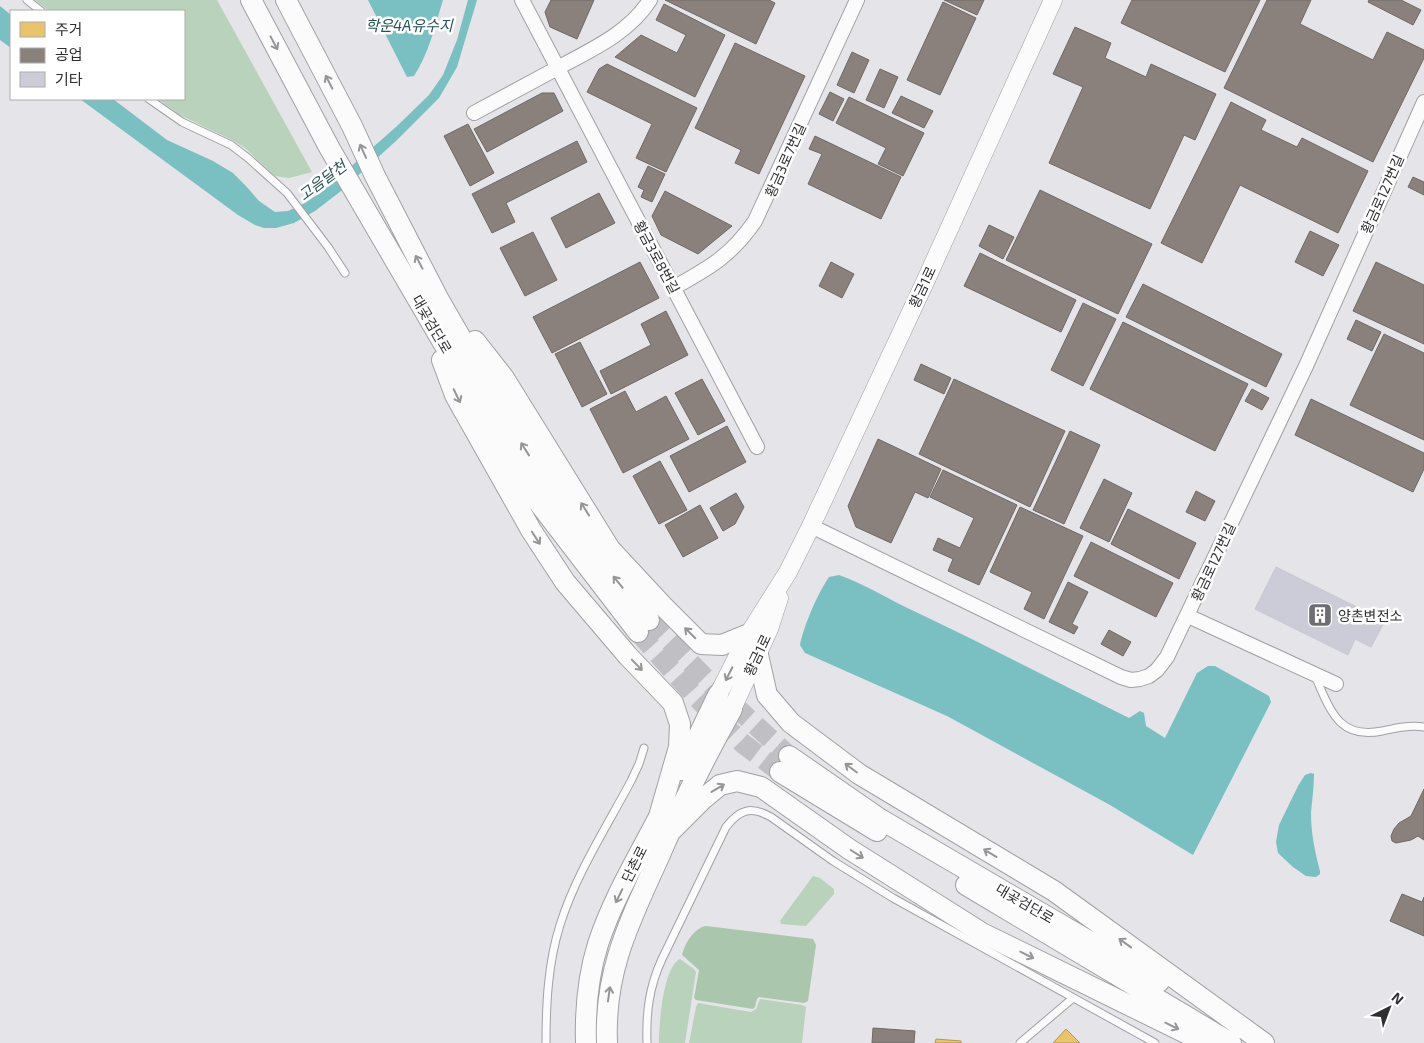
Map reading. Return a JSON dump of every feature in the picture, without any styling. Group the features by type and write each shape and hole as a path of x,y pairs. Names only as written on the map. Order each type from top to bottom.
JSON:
{"main road":[{"name":"대곶검단로","path":"250,0 330,149 529,490 643,626 614,577 525,449 431,284 286,0"},
{"path":"431,284 504,378 610,549 701,644 722,645 749,634"},
{"path":"420,302 455,395 531,530 564,582 628,656 673,703 680,724 679,747 660,813"},
{"path":"758,655 767,695 791,723 859,774 1054,892 1265,1043"},
{"name":"단촌로","path":"586,1043 588,994 597,946 618,896 660,813 725,702"},
{"name":"단촌로","path":"607,1043 607,1004 617,956 624,935 725,702"},
{"name":"대곶검단로","path":"1231,1043 872,829 785,764 1265,1043"},
{"path":"669,833 720,785 737,781 762,787 849,849 982,933 992,944 1206,1043"}],"street":[{"name":"황금3로8번길","path":"522,0 757,447"},
{"path":"474,113 598,46 618,33 644,9 650,0"},
{"name":"황금3로7번길","path":"673,288 719,261 732,250 756,221 857,0"},
{"name":"황금1로","path":"725,702 749,634 788,572 811,526 925,282 1053,0"},
{"name":"황금로127번길","path":"811,526 1033,632 1105,669 1131,680 1150,676 1158,670 1167,657 1188,616 1306,366 1424,102"},
{"name":"황금1로","path":"725,702 758,655 769,629 788,572"},
{"path":"1188,616 1336,684"}],"lane":[{"path":"27,0 40,10"},
{"path":"150,100 182,122 241,152 287,193 345,273"},
{"path":"1314,674 1331,711 1345,727 1352,731 1369,734 1402,726 1424,727"},
{"path":"546,1043 549,978 559,927 576,885 631,782 644,748"},
{"path":"647,1043 648,1007 654,976 726,827 732,819 746,811 754,810 771,817 833,861 870,884 992,944 1073,998 1155,1043"},
{"path":"1020,1043 1073,998"}],"green space":[{"path":"35,0 217,0 312,172 289,178 275,176 245,148 180,115 159,100 185,100 185,10 48,10"},
{"path":"813,876 820,878 834,889 834,894 806,926 781,924 780,921"},
{"path":"702,927 813,939 816,945 808,1001 804,1003 759,997 753,1009 696,1000 694,998 699,970 682,955 691,937"},
{"path":"680,959 696,972 685,1043 659,1043 661,1011 666,984 674,964"},
{"path":"760,999 806,1007 802,1043 689,1043 698,1003 751,1012 756,1009"}],"water":[{"name":"학운4A유수지","path":"368,0 443,0 428,49 414,76 407,77"},
{"path":"468,0 477,0 457,67 439,98 397,140 341,191 315,211 294,223 276,228 264,228 255,225 238,215 81,100 114,100 167,140 213,161 233,173 259,201 275,212 288,211 323,191 396,127 429,95 443,75 457,40"},
{"path":"0,6 10,14 10,47 0,40"},
{"path":"839,575 869,588 1129,718 1140,711 1144,713 1146,726 1165,738 1197,673 1208,666 1215,666 1269,696 1271,702 1193,855 1110,805 947,716 805,653 800,645 812,610 829,577"},
{"path":"1314,774 1311,813 1312,828 1320,871 1320,874 1316,877 1306,876 1293,867 1278,853 1276,842 1279,825 1298,786 1305,775"}],"building: 주거":[{"path":"1066,1029 1080,1043 1053,1043"},
{"path":"936,1039 961,1041 961,1043 935,1043"}],"building: 공업":[{"path":"551,0 594,0 577,39 550,27 545,12"},
{"path":"665,0 769,0 775,3 756,44"},
{"path":"944,0 984,0 977,15"},
{"path":"1132,0 1260,0 1225,72 1121,23"},
{"path":"1267,0 1311,0 1300,24 1373,60 1387,32 1424,50 1424,58 1373,162 1224,88"},
{"path":"1369,0 1401,0 1421,10 1413,25 1368,2"},
{"path":"943,2 976,18 940,95 907,80"},
{"path":"664,4 725,35 695,97 615,57 641,35 677,53 686,35 656,20"},
{"path":"1075,27 1111,43 1105,58 1146,77 1151,64 1216,94 1195,140 1184,135 1150,209 1049,163 1083,87 1053,74"},
{"path":"735,43 805,76 759,174 735,163 741,150 695,128"},
{"path":"852,52 869,60 854,93 837,85"},
{"path":"607,64 697,108 666,172 636,158 652,124 587,92 599,69"},
{"path":"880,69 898,77 884,108 866,100"},
{"path":"830,92 844,99 833,121 819,114"},
{"path":"542,93 554,93 563,111 487,152 474,129"},
{"path":"901,96 933,111 924,128 892,113"},
{"path":"849,97 924,133 903,176 878,164 886,148 836,123"},
{"path":"1231,102 1266,120 1261,130 1297,147 1302,138 1368,171 1338,233 1240,185 1202,263 1161,243"},
{"path":"468,124 494,173 470,186 444,136"},
{"path":"815,136 901,177 881,219 808,184 822,154 809,149"},
{"path":"577,141 587,162 506,203 515,222 492,233 472,194"},
{"path":"648,166 665,174 652,202 641,197 644,190 638,187"},
{"path":"1413,177 1424,182 1424,195 1408,187"},
{"path":"1040,190 1152,244 1118,314 1006,260"},
{"path":"665,191 732,226 698,254 661,235 652,216"},
{"path":"599,193 615,223 566,248 551,218"},
{"path":"989,225 1014,237 1003,259 979,246"},
{"path":"1310,231 1339,245 1323,276 1295,262"},
{"path":"533,232 557,280 525,296 500,248"},
{"path":"980,253 1076,300 1061,332 964,286"},
{"path":"640,262 659,298 552,353 533,317"},
{"path":"831,262 854,274 842,298 819,286"},
{"path":"1376,262 1424,285 1424,344 1353,311"},
{"path":"1143,284 1282,354 1266,387 1126,317"},
{"path":"1083,303 1116,319 1083,386 1051,370"},
{"path":"666,311 688,355 611,394 600,371 651,345 641,324"},
{"path":"1356,320 1381,332 1372,351 1347,339"},
{"path":"1123,322 1248,384 1215,451 1090,389"},
{"path":"1384,334 1424,353 1424,440 1350,405"},
{"path":"580,342 607,394 582,407 555,354"},
{"path":"921,364 951,378 944,394 914,380"},
{"path":"702,379 725,421 698,435 675,393"},
{"path":"954,379 1065,431 1030,507 919,454"},
{"path":"1252,389 1269,398 1262,410 1245,401"},
{"path":"625,391 636,412 666,396 689,439 623,473 590,409"},
{"path":"1311,399 1424,453 1424,469 1413,492 1295,435"},
{"path":"727,426 746,462 689,492 670,456"},
{"path":"1070,431 1100,445 1064,524 1033,510"},
{"path":"878,439 941,469 928,498 915,492 891,543 856,527 848,506"},
{"path":"660,461 687,510 659,524 633,476"},
{"path":"943,470 1017,505 979,585 948,571 953,559 933,550 938,538 960,548 974,518 930,497"},
{"path":"1104,479 1132,493 1109,542 1080,528"},
{"path":"1196,491 1215,501 1205,521 1186,512"},
{"path":"736,493 744,507 735,524 723,531 710,508"},
{"path":"700,505 718,538 683,557 665,525"},
{"path":"1020,507 1083,536 1044,619 1024,609 1032,592 990,572"},
{"path":"1128,509 1196,543 1179,579 1111,544"},
{"path":"1091,542 1173,583 1156,617 1074,576"},
{"path":"1068,582 1088,592 1072,624 1078,627 1074,634 1049,622"},
{"path":"1109,630 1131,642 1123,656 1101,644"},
{"path":"1424,789 1424,840 1418,836 1411,840 1396,843 1392,841 1391,836 1394,829 1399,823 1411,816"},
{"path":"1402,894 1422,902 1424,897 1424,936 1390,921"},
{"path":"873,1028 915,1031 914,1043 872,1043"}],"building: 기타":[{"name":"양촌변전소","path":"1276,567 1385,621 1371,647 1355,639 1348,655 1255,609"}],"tunnel":[{"path":"649,620 712,685 789,756"},
{"path":"638,632 696,697 741,742 780,772"}],"place":[{"name":"양촌변전소","path":"1320,615"}],"water label":[{"name":"고음달천","path":"322,180"}]}
